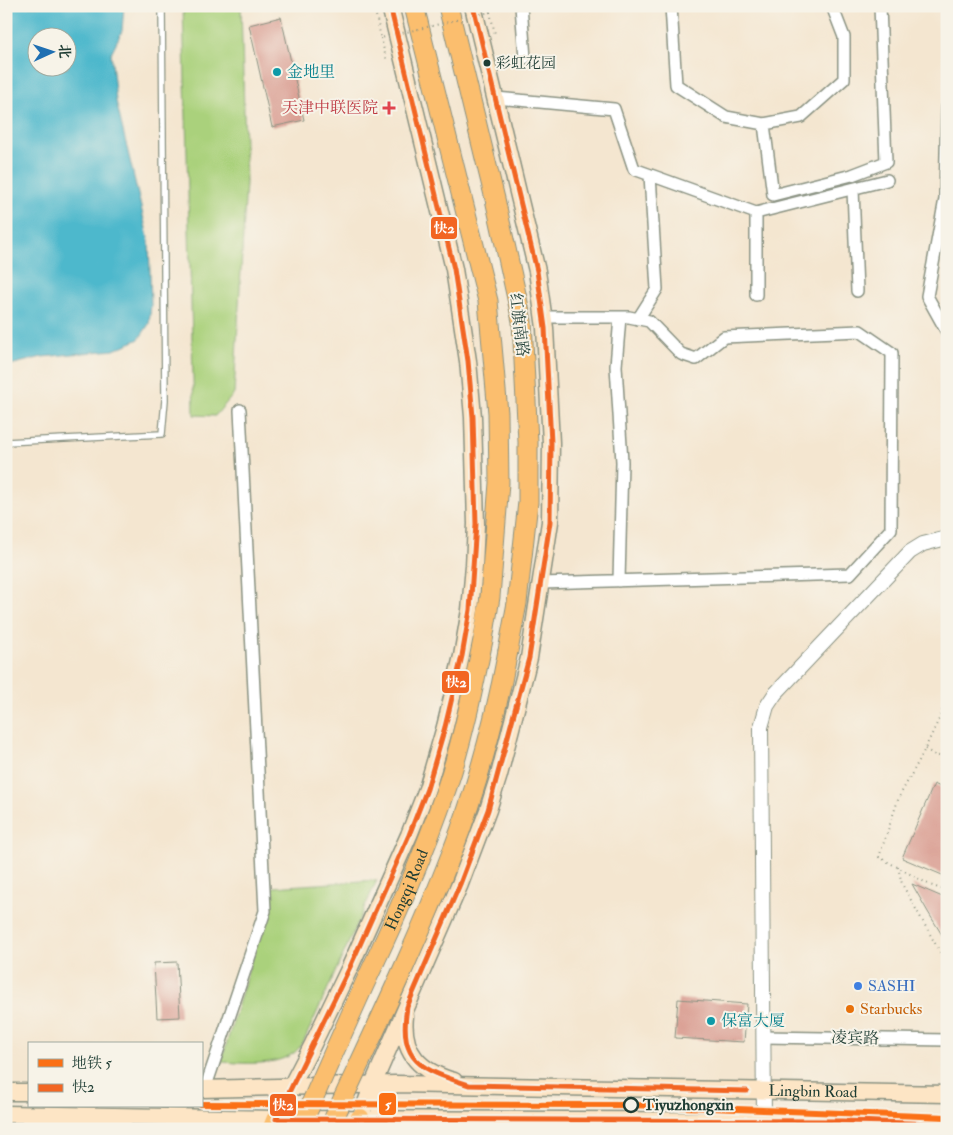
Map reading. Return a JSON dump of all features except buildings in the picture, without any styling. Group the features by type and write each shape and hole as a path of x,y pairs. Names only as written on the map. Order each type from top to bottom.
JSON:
{"highway":[{"name":"红旗南路","path":"414,6 488,301 498,413 499,483 490,589 483,640"},
{"name":"红旗南路","path":"448,6 495,199 522,321 528,442 528,502 517,603 508,651"},
{"name":"Hongqi Road","path":"300,1129 414,877 447,786 459,745 483,640"},
{"name":"Hongqi Road","path":"330,1129 452,854 483,760 508,651"}],"main road":[{"path":"272,1125 358,950 427,788 445,727 462,656 470,610 476,524 473,417 468,361 454,269 390,6"},
{"path":"357,1125 460,884 491,802 528,658 550,522 552,444 543,317 537,271 473,6"},
{"path":"407,1007 405,1020 406,1042 415,1059 419,1064 435,1074 468,1085"},
{"path":"387,1119 380,1112 379,1098 385,1090 396,1084"},
{"name":"Lingbin Road","path":"203,1089 396,1084 947,1094"},
{"path":"6,1092 28,1092"},
{"name":"Lingbin Road","path":"6,1114 272,1125 357,1125 387,1119 532,1124 624,1124 764,1120 947,1123"}],"street":[{"path":"520,6 525,58"},
{"path":"671,6 676,86 726,117 764,124 802,117 844,79 844,37 832,6"},
{"path":"764,124 773,195 852,175 886,162 880,6"},
{"path":"496,98 614,109 634,169 756,213 887,180"},
{"path":"947,107 945,198 927,296 947,332"},
{"path":"638,319 657,290 650,175"},
{"path":"853,189 857,290"},
{"path":"756,213 756,295"},
{"path":"541,583 850,574 891,529 892,353 860,331 724,337 696,358 681,354 649,321 620,317 543,317"},
{"path":"619,581 622,462 616,366 620,317"},
{"path":"203,1089 265,911 240,410"},
{"path":"764,1120 761,727 763,716 775,694 910,552 923,544 947,538"},
{"name":"凌宾路","path":"763,1037 947,1040"},
{"path":"747,1129 764,1120"},
{"path":"764,1120 778,1129"}],"lane":[{"path":"6,442 162,434 165,400 162,6"}],"path":[{"path":"374,6 387,62"},
{"path":"489,6 495,34"},
{"path":"381,38 490,12"},
{"path":"947,696 940,717 899,797 879,857 930,885 947,891"},
{"path":"924,749 947,758"},
{"path":"897,866 902,884 941,954 947,959"}],"green space":[{"path":"183,6 241,6 246,182 234,394 215,416 194,415"},
{"path":"377,880 304,1041 298,1049 286,1057 267,1062 221,1062 273,887"}],"water":[{"path":"6,6 124,6 122,31 111,53 116,101 149,241 151,305 149,324 139,339 114,350 42,357 6,366"}],"metro line":[{"name":"5","path":"202,1104 631,1105 947,1117"}],"transit line":[{"name":"快2","path":"390,6 454,269 468,361 473,417 476,524 470,610 462,656 445,727 427,789 409,835 350,967 276,1119 947,1123"},
{"name":"快2","path":"473,6 537,271 545,328 551,443 550,522 529,658 488,810 460,884 407,1007 406,1041 417,1061 427,1068 469,1085 747,1091"}],"place":[{"name":"彩虹花园","path":"487,63"},
{"name":"金地里","path":"277,72"},
{"name":"天津中联医院","path":"389,108"},
{"name":"SASHI","path":"858,986"},
{"name":"Starbucks","path":"850,1009"},
{"name":"保富大厦","path":"711,1021"},
{"name":"Tiyuzhongxin","path":"631,1105"}]}
